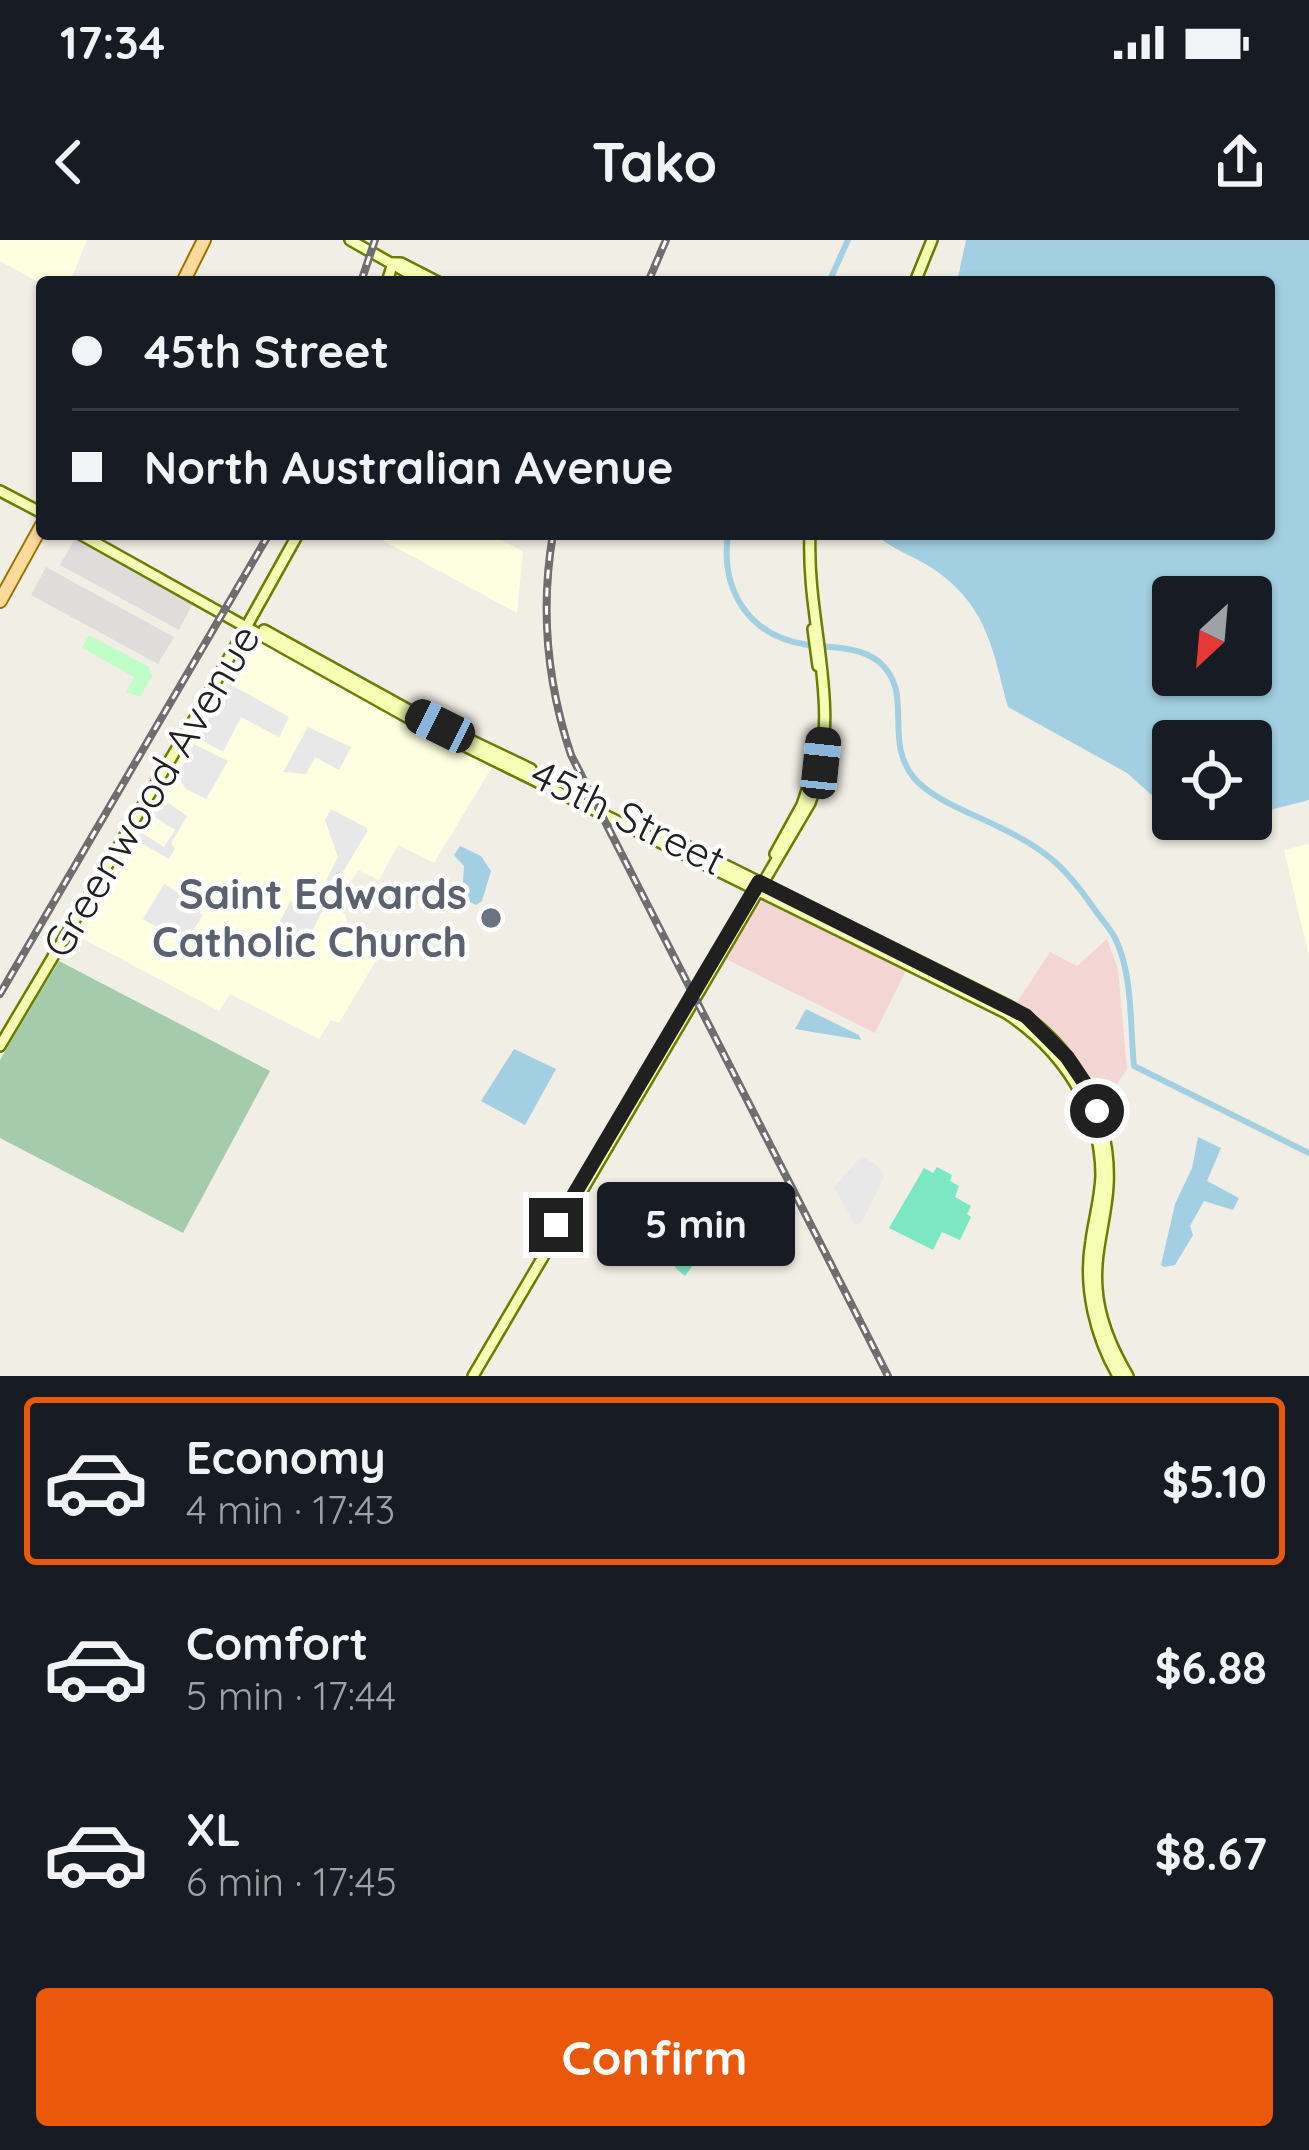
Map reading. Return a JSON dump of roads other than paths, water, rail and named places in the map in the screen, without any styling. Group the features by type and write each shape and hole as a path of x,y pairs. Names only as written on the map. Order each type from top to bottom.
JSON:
{"main road":[{"path":"183,276 201,240"},
{"path":"350,240 414,276"},
{"path":"914,276 929,240"},
{"path":"388,276 393,263"},
{"path":"393,263 426,276"},
{"path":"0,490 36,510"},
{"path":"0,601 36,535"},
{"name":"45th Street","path":"91,540 416,714 1016,1010 1045,1032 1092,1096 1106,1147 1108,1185 1097,1251 1097,1289 1106,1331 1128,1376"},
{"name":"Greenwood Avenue","path":"0,1046 295,540"},
{"path":"470,1376 802,820 817,784 826,711 807,540"},
{"name":"45th Street","path":"760,886 1006,1013 1033,1032 1064,1065 1085,1102 1098,1149 1100,1198 1090,1243 1090,1281 1095,1324 1118,1376"}],"water":[{"path":"966,240 1309,240 1309,800 1272,810 1272,720 1152,720 1152,795 1127,773 1008,707 976,612 932,568 883,540 1275,540 1275,276 958,276"},
{"path":"460,846 481,856 491,871 482,901 476,905 462,898 464,866 454,855"},
{"path":"806,1009 859,1035 861,1040 795,1029"},
{"path":"514,1049 556,1069 525,1125 481,1101"},
{"path":"1198,1137 1221,1148 1207,1181 1239,1198 1233,1210 1204,1201 1190,1226 1193,1235 1175,1265 1164,1267 1175,1204 1192,1168"}],"waterway":[{"path":"832,276 848,240"},
{"path":"728,540 734,592 755,621 787,640 853,650 878,661 895,687 900,748 914,778 943,800 1043,853 1085,895 1112,932 1121,954 1134,1066 1309,1153"}],"railway":[{"path":"363,276 375,240"},
{"path":"651,276 666,240"},
{"path":"0,994 265,540"},
{"path":"552,540 548,646 571,755 888,1376"}],"place":[{"name":"Saint Edwards Catholic Church","path":"491,918"}]}
